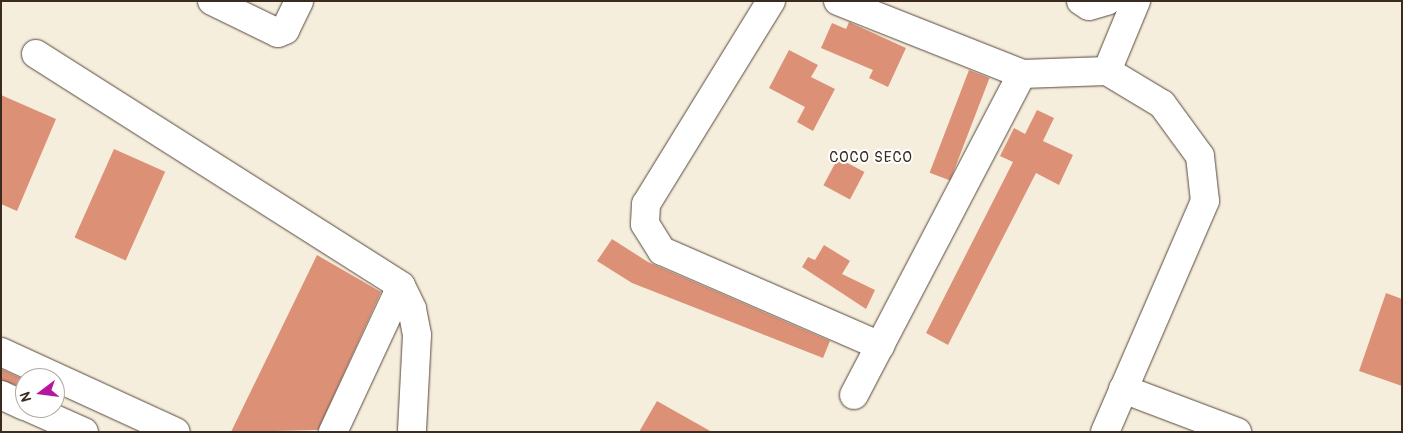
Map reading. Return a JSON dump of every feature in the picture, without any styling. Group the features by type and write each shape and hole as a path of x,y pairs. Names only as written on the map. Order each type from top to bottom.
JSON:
{"street":[{"path":"212,1 278,33 285,30 299,1"},
{"path":"771,1 646,204 650,238 662,251 880,346"},
{"path":"1080,1 1089,6 1107,1"},
{"path":"1107,71 1136,1"},
{"path":"853,4 1022,74 1107,71 1162,104 1200,156 1206,201 1104,432"},
{"path":"36,54 400,286 412,309 417,336 412,432"},
{"path":"854,395 1022,74"},
{"path":"333,432 400,286"},
{"path":"1,352 176,432"},
{"path":"1123,389 1237,432"},
{"path":"1,395 15,401"},
{"path":"52,418 84,432"}],"building":[{"path":"849,22 906,48 888,87 869,78 873,70 821,48 832,23 846,29"},
{"path":"789,50 818,65 811,77 835,89 813,131 797,122 805,107 769,88"},
{"path":"969,70 990,78 950,181 930,173"},
{"path":"1,95 56,119 17,211 1,204"},
{"path":"1037,110 1054,118 1043,141 1073,155 1059,185 1036,173 948,345 926,333 1013,162 1000,156 1014,128 1025,134"},
{"path":"114,149 165,172 126,260 75,238"},
{"path":"838,158 864,172 850,199 823,185"},
{"path":"612,239 648,262 830,341 823,358 632,283 597,261"},
{"path":"824,245 850,261 842,274 875,290 866,309 802,267 808,257 815,260"},
{"path":"317,255 381,292 318,430 231,432"},
{"path":"1386,293 1402,299 1402,386 1359,371"},
{"path":"1,369 15,375 15,385 1,380"},
{"path":"657,401 712,432 639,432"}],"district":[{"name":"COCO SECO","path":"871,158"}]}
